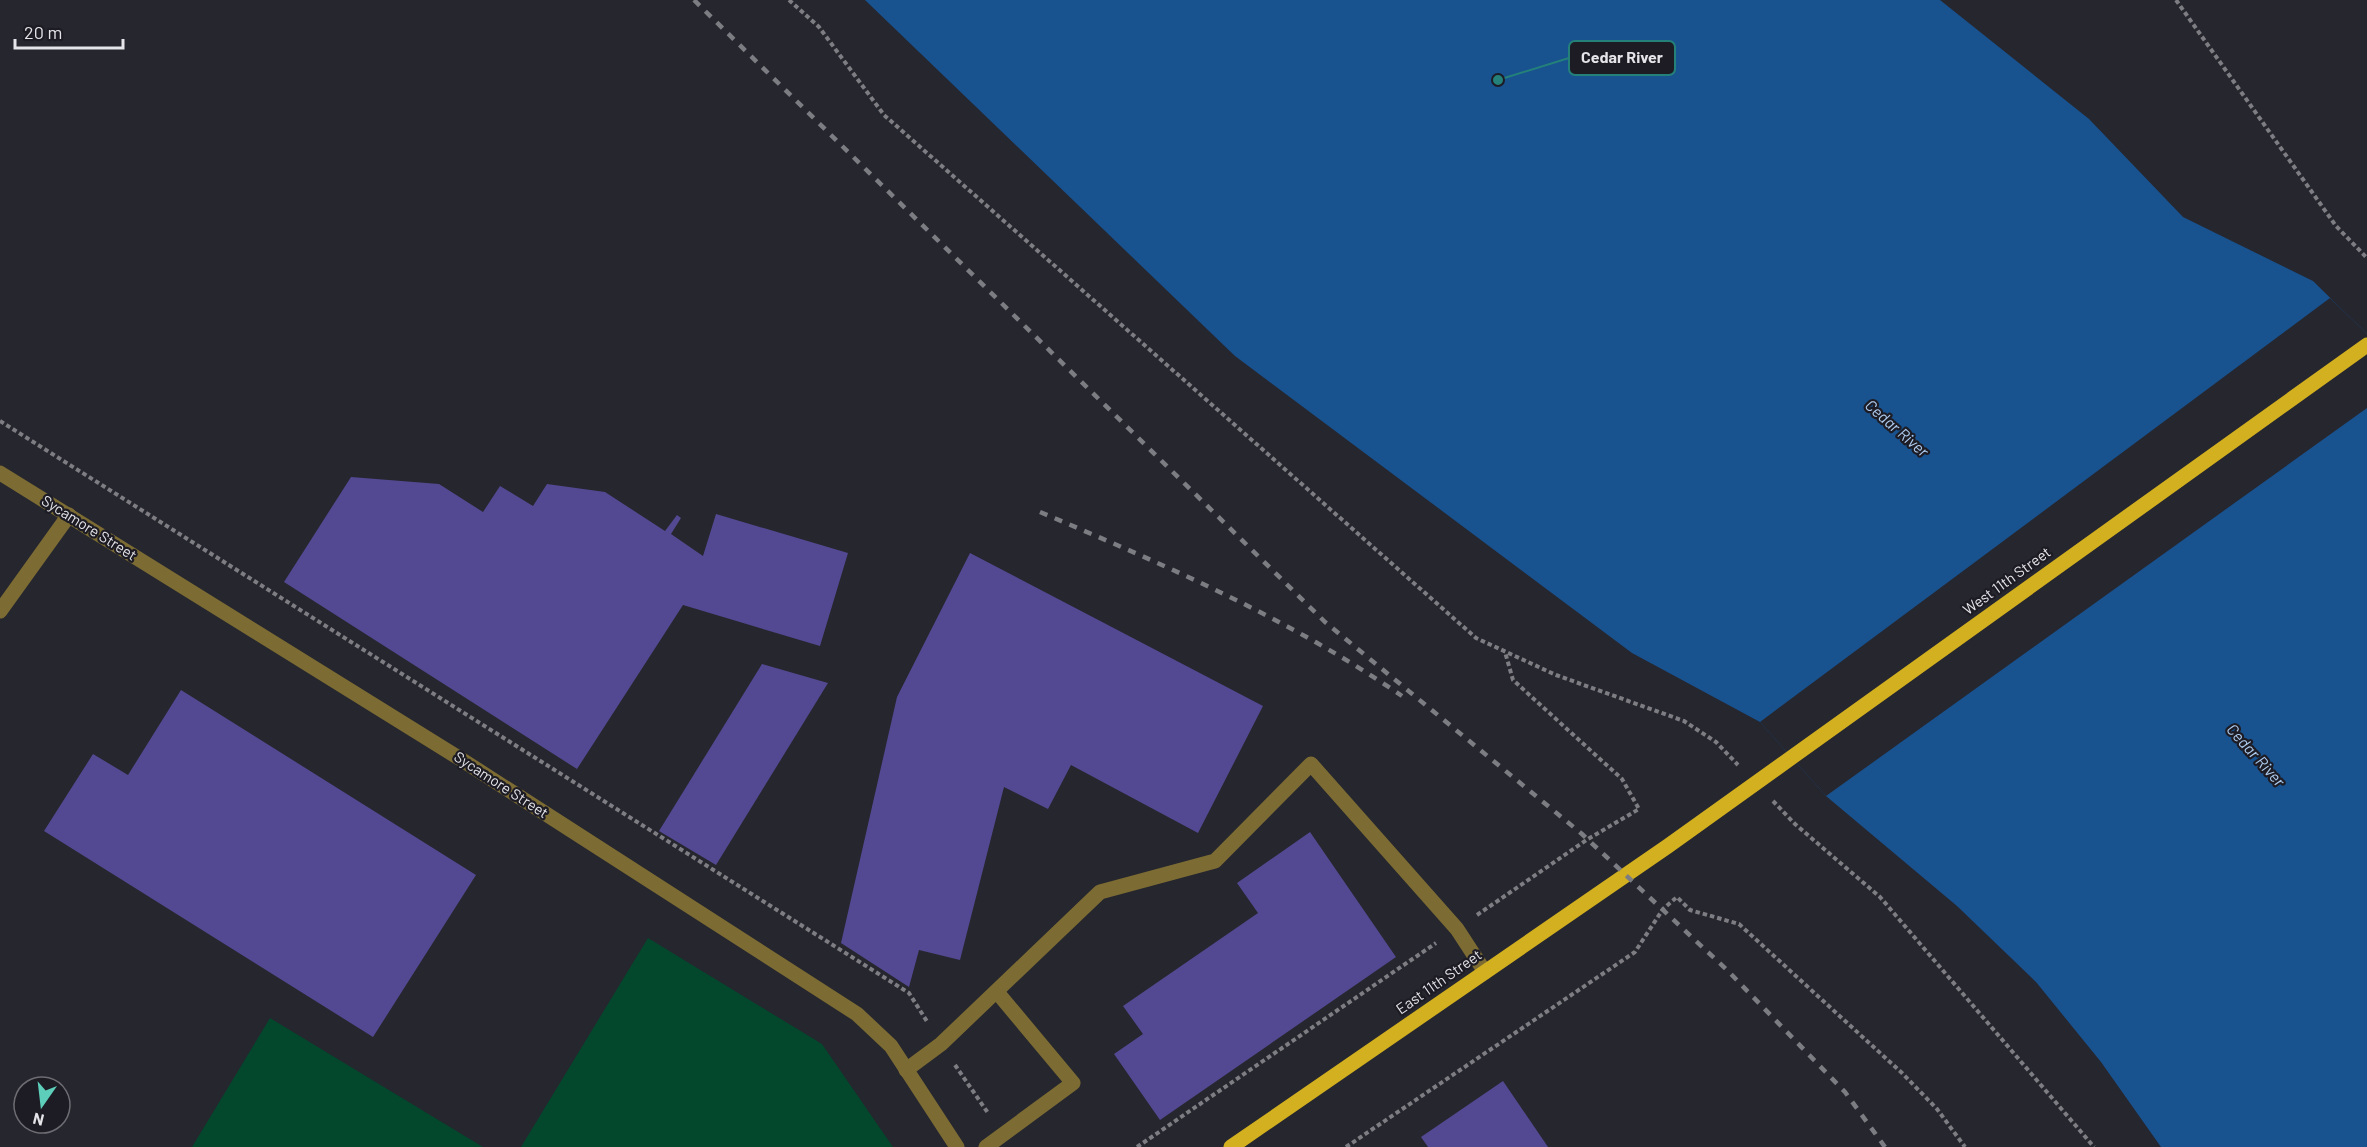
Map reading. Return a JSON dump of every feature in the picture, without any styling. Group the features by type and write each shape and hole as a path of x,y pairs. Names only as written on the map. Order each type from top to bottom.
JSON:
{"main road":[{"name":"West 11th Street","path":"1668,846 2367,345"},
{"name":"East 11th Street","path":"1231,1147 1668,846"}],"street":[{"name":"Sycamore Street","path":"0,473 459,758 857,1014 891,1046 957,1147"},
{"path":"0,611 69,515"},
{"path":"906,1070 941,1044 1100,892 1215,861 1311,764 1457,929 1485,972"},
{"path":"986,1147 1073,1083 997,992"}],"path":[{"path":"789,0 819,27 884,114 1476,638 1556,675 1684,721 1716,742 1740,766"},
{"path":"2176,0 2336,226 2367,258"},
{"path":"0,421 909,993 1003,1135"},
{"path":"1771,799 1795,824 1880,897 2094,1147"},
{"path":"1346,1147 1635,952 1663,909 1677,897 1690,910 1739,924 1902,1073 1937,1110 1965,1147"}],"green space":[{"path":"648,938 822,1044 893,1147 521,1147"},
{"path":"270,1018 483,1147 192,1147"}],"water":[{"path":"865,0 1940,0 2089,119 2183,217 2313,281 2367,334 2367,1147 2161,1147 2101,1062 2036,982 1957,906 1826,796 1760,722 1632,653 1235,356"}],"pier":[{"path":"2330,298 2367,334 2367,408 1826,796 1760,722"}],"building":[{"path":"351,477 439,484 483,512 500,486 533,506 547,484 605,492 665,531 677,515 681,518 671,534 703,556 716,514 848,553 820,646 683,605 577,769 284,582"},
{"path":"970,553 1263,706 1198,833 1071,765 1048,809 1004,787 960,960 919,950 909,987 841,943 897,697"},
{"path":"762,664 828,683 716,865 659,831"},
{"path":"181,690 476,875 373,1037 44,831 93,754 128,775"},
{"path":"1310,832 1396,957 1160,1120 1114,1054 1143,1034 1123,1006 1258,913 1237,883"},
{"path":"1503,1081 1548,1147 1428,1147 1421,1137"}],"railway":[{"path":"694,0 1325,622 1582,834 1728,971 1845,1092 1885,1147"},
{"path":"1040,512 1226,595 1316,642 1402,696"}],"place":[{"name":"Cedar River","path":"1498,80"}]}
